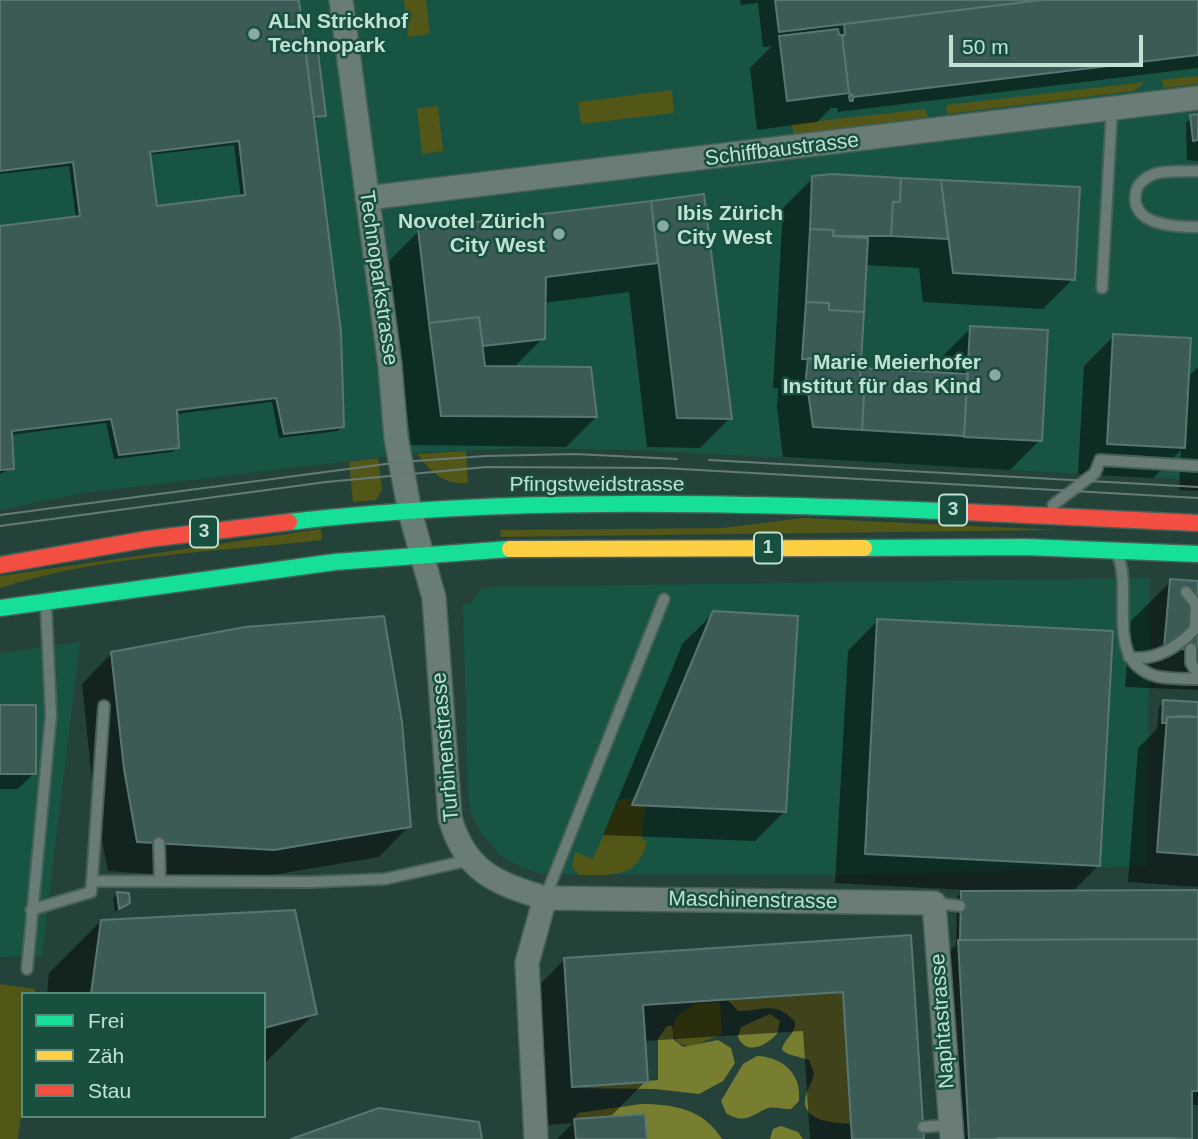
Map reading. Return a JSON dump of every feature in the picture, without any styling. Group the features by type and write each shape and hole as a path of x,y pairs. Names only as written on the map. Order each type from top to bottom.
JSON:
{"main road":[{"name":"Pfingstweidstrasse","path":"0,565 98,544 329,518 488,507 741,505 1039,514 1198,523"},
{"name":"1","path":"0,608 45,599 335,562 491,549 935,546 1198,554"}],"street":[{"name":"Technoparkstrasse","path":"341,0 390,366 396,438 410,512 422,555"},
{"name":"Schiffbaustrasse","path":"367,198 1198,98"},
{"name":"Turbinenstrasse","path":"422,555 436,617 450,818 456,840 470,860 506,887 545,898"},
{"name":"Maschinenstrasse","path":"545,898 934,903"},
{"path":"536,1139 527,963 545,898"},
{"name":"Naphtastrasse","path":"934,903 951,1132"}],"lane":[{"path":"1102,288 1112,108"},
{"path":"1198,171 1154,174 1142,181 1136,189 1135,202 1141,213 1150,220 1169,226 1198,228"},
{"path":"1039,514 1095,473 1100,460 1198,466"},
{"path":"1057,515 1080,529"},
{"path":"1092,536 1115,550 1123,570 1124,642 1135,666 1152,675 1198,677 1191,663 1191,649"},
{"path":"1129,657 1139,659 1157,655 1182,643 1195,629 1196,604 1186,592"},
{"path":"545,898 664,598"},
{"path":"27,970 51,715 45,599"},
{"path":"31,910 91,892 104,706"},
{"path":"159,843 160,880"},
{"path":"92,881 311,882 385,879 470,860"},
{"name":"Maschinenstrasse","path":"934,903 960,906"},
{"path":"923,1127 951,1132"}],"shaded area":[{"path":"0,0 1198,0 1198,480 635,450 528,448 425,452 83,493 0,510"},
{"path":"404,0 426,0 430,34 408,37"},
{"path":"1198,76 1198,84 1164,88 1161,80"},
{"path":"1145,82 1134,91 947,114 946,105"},
{"path":"672,90 674,113 581,124 578,102"},
{"path":"438,106 443,151 422,154 417,108"},
{"path":"925,109 928,117 802,133 795,142 792,124"},
{"path":"466,451 468,483 452,482 439,476 417,454"},
{"path":"378,458 382,490 376,500 353,502 349,462"},
{"path":"802,518 1058,530 501,537 500,530 722,528"},
{"path":"321,529 322,540 119,561 78,568 0,588 0,576"},
{"path":"1150,578 1147,866 853,875 542,874 502,857 480,831 471,812 468,794 463,604 471,603 480,590 487,587"},
{"path":"80,642 42,956 0,957 0,653"},
{"path":"619,799 634,799 632,805 645,805 642,840 647,841 643,853 637,862 622,872 579,875 572,867 575,852 593,859"},
{"path":"0,984 35,989 35,992 21,992 21,1116 18,1139 0,1139"},
{"path":"720,1002 722,1034 690,1047 678,1043 672,1031 676,1017 695,1004"}],"green space":[{"path":"843,992 851,1124 822,1120 809,1113 805,1100 814,1073 809,1060 782,1050 794,1030 795,1022 775,1009 738,1011 728,1000"},
{"path":"770,1014 780,1021 777,1034 756,1047 751,1048 742,1043 738,1037 741,1027"},
{"path":"667,1026 672,1026 674,1040 683,1047 718,1040 731,1048 735,1063 723,1081 699,1094 655,1089 574,1088 658,1080 658,1039"},
{"path":"757,1056 775,1060 789,1069 797,1083 799,1101 791,1109 768,1108 748,1118 733,1117 726,1113 721,1101 743,1064"},
{"path":"641,1104 665,1105 687,1110 706,1121 722,1139 647,1139 645,1114 574,1119 578,1113"},
{"path":"781,1126 798,1132 803,1139 770,1139 773,1129"}],"building":[{"path":"0,0 299,0 341,332 344,427 284,434 276,398 177,410 179,448 119,455 111,419 12,431 14,469 0,470 0,226 80,216 73,162 0,171","holes":["239,141 245,195 157,206 150,152"]},
{"path":"775,0 1042,0 779,32"},
{"path":"1042,0 1198,0 1198,55 853,97 853,101 850,101 849,96 853,95 849,93 842,35 845,35 844,24"},
{"path":"838,29 839,35 842,35 849,93 787,101 779,36"},
{"path":"318,52 326,116 314,117 306,54"},
{"path":"1198,114 1198,140 1193,141 1190,115"},
{"path":"832,174 901,178 900,202 893,202 891,236 833,236 834,230 810,229 812,176"},
{"path":"901,178 941,180 948,239 891,236 893,202 900,202"},
{"path":"941,180 1080,187 1075,280 953,273"},
{"path":"704,194 732,419 677,418 651,201"},
{"path":"651,201 658,263 546,277 545,339 483,346 479,317 429,323 418,229"},
{"path":"810,229 834,230 833,236 868,238 864,312 829,310 829,303 806,302"},
{"path":"806,302 829,303 829,310 864,312 861,362 802,359"},
{"path":"479,317 485,366 591,367 597,417 441,416 429,323"},
{"path":"970,326 1048,330 1042,441 964,437"},
{"path":"1113,334 1191,338 1185,448 1107,444"},
{"path":"808,358 861,362 860,376 865,377 862,430 813,427 806,377"},
{"path":"861,368 968,374 964,436 862,430 865,377 860,376"},
{"path":"1170,579 1198,581 1198,650 1164,648"},
{"path":"713,611 798,616 786,812 632,805"},
{"path":"384,616 402,722 411,827 274,850 137,842 124,769 111,652 245,627"},
{"path":"877,619 1113,631 1100,866 865,854"},
{"path":"1163,700 1198,702 1198,717 1167,717 1166,723 1162,723"},
{"path":"0,705 36,705 36,774 0,774"},
{"path":"1167,717 1198,717 1198,855 1157,852"},
{"path":"1198,890 1198,939 960,940 961,891"},
{"path":"117,892 129,893 130,903 119,909"},
{"path":"295,910 317,1014 266,1027 266,992 91,992 101,920"},
{"path":"911,935 924,1139 852,1139 843,992 643,1005 648,1082 572,1087 564,958"},
{"path":"1198,939 1198,1091 1192,1091 1192,1139 969,1139 958,940"},
{"path":"379,1108 479,1122 482,1139 291,1139"},
{"path":"645,1114 647,1139 576,1139 574,1119"},
{"path":"1172,1138 1179,1139 999,1139"}],"tram line":[{"path":"0,515 401,462 575,454 677,459"},
{"path":"709,460 1198,487"},
{"path":"0,526 326,482 486,467 663,468 1198,498"}],"traffic: fast":[{"path":"289,522 456,508 541,505 712,504 965,512"},
{"path":"864,548 1026,547 1198,554"},
{"path":"0,608 335,562 510,549"}],"traffic: slow":[{"path":"510,549 864,548"}],"traffic: jam":[{"path":"965,512 1198,523"},
{"path":"0,565 148,539 289,522"}],"place":[{"name":"ALN Strickhof Technopark","path":"254,34"},
{"name":"Ibis Zürich City West","path":"663,226"},
{"name":"Novotel Zürich City West","path":"559,234"},
{"name":"Marie Meierhofer Institut für das Kind","path":"995,375"}]}
